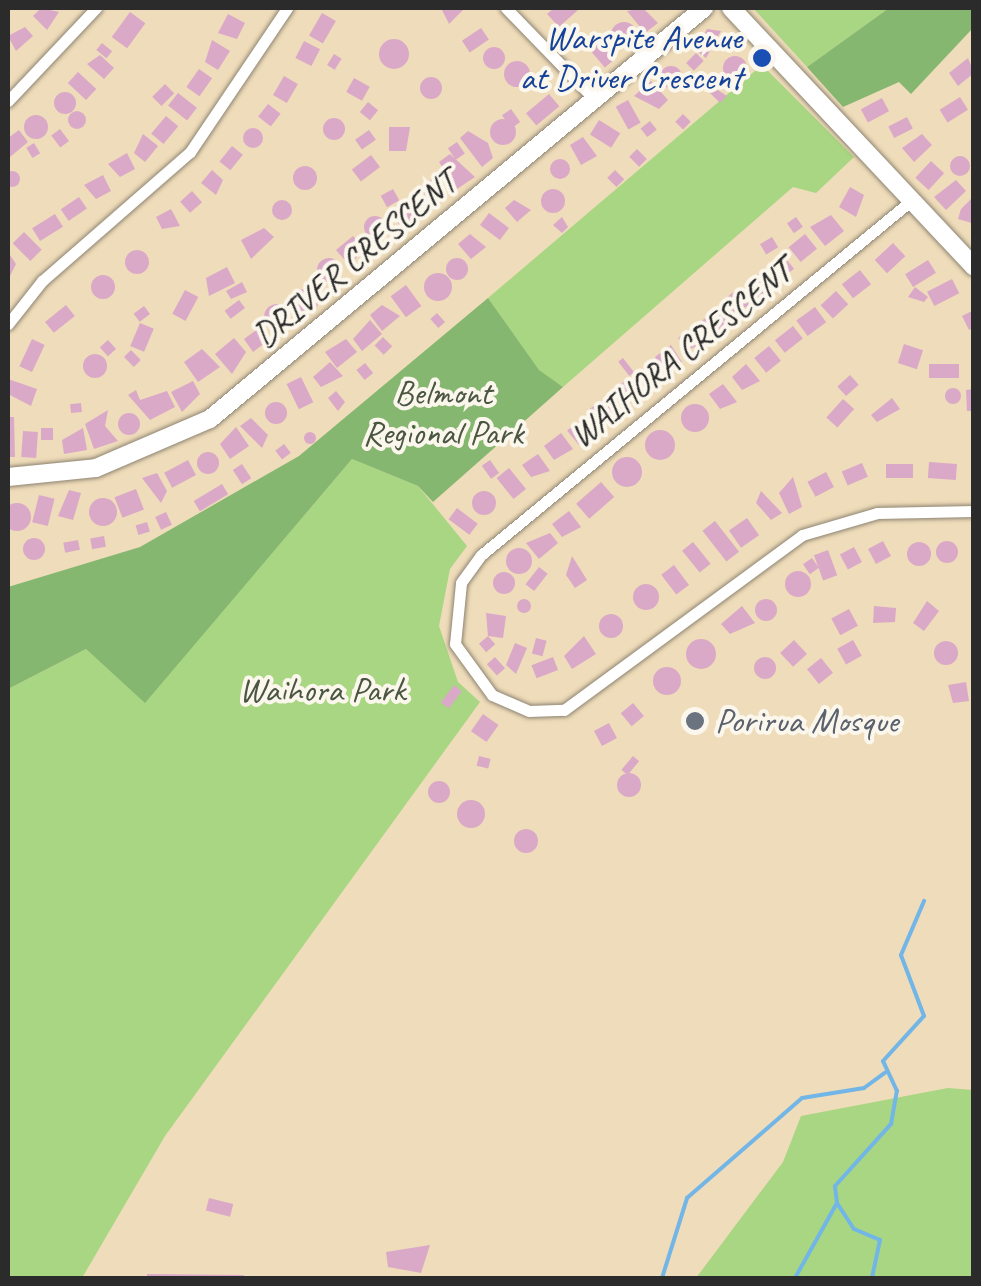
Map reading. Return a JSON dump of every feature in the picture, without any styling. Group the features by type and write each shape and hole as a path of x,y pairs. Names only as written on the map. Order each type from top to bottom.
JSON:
{"street":[{"path":"8,101 96,8"},
{"path":"8,324 42,281 190,152 287,8"},
{"path":"506,8 595,100"},
{"name":"DRIVER CRESCENT","path":"8,477 96,468 210,420 704,8"},
{"path":"731,8 908,204 974,267"},
{"name":"WAIHORA CRESCENT","path":"908,204 481,555 460,583 456,644 473,679 510,706 564,710 802,535 877,513 974,511"}],"green space":[{"path":"753,8 889,8 807,67"},
{"path":"889,8 973,8 973,28 911,94 899,82 843,107 807,67"},
{"name":"Belmont Regional Park","path":"762,65 854,157 816,193 793,187 563,387 539,371 488,298"},
{"path":"488,298 539,370 563,387 433,502 418,486 352,459 145,703 86,649 8,689 8,587 140,547 299,456"},
{"name":"Waihora Park","path":"352,459 418,486 467,546 450,569 439,626 458,682 480,702 165,1136 82,1278 8,1278 8,689 86,649 145,702"},
{"path":"948,1088 973,1090 973,1278 696,1278 783,1162 801,1116"}],"building":[{"path":"41,8 59,12 47,30 33,16"},
{"path":"441,8 461,8 463,10 449,24"},
{"path":"554,8 578,10 559,27 547,14"},
{"path":"643,8 658,23 645,33 627,11"},
{"path":"130,12 145,23 127,48 112,37"},
{"path":"322,13 336,21 323,44 309,36"},
{"path":"228,14 245,23 237,39 218,33"},
{"path":"624,22 633,26 637,35 633,44 624,48 615,44 611,35 615,26"},
{"path":"25,27 33,36 16,51 8,36"},
{"path":"481,28 489,40 470,52 462,41"},
{"path":"707,29 721,31 706,58 695,50"},
{"path":"574,30 584,41 575,49 565,38"},
{"path":"597,35 616,58 605,68 586,45"},
{"path":"394,39 405,43 409,54 405,65 394,69 383,65 379,54 383,43"},
{"path":"212,40 230,51 218,70 205,62"},
{"path":"304,41 320,49 311,66 295,58"},
{"path":"102,43 112,51 106,58 96,50"},
{"path":"494,47 502,50 502,66 494,69 486,66 483,58 486,50"},
{"path":"696,53 704,61 694,71 686,63"},
{"path":"334,54 342,59 335,70 327,65"},
{"path":"100,55 114,68 104,79 87,64"},
{"path":"735,56 744,59 744,77 735,80 726,77 723,68 726,59"},
{"path":"968,58 974,73 958,86 949,73"},
{"path":"517,61 526,65 530,74 526,83 517,87 508,83 504,74 508,65"},
{"path":"671,66 679,69 679,85 671,88 663,85 660,77 663,69"},
{"path":"199,69 212,78 199,96 186,87"},
{"path":"78,72 96,89 86,100 68,83"},
{"path":"284,76 298,84 287,103 273,95"},
{"path":"427,77 435,77 442,88 435,99 427,99 420,92 420,84"},
{"path":"354,78 370,87 362,101 346,92"},
{"path":"651,81 668,100 659,109 634,96"},
{"path":"165,84 174,93 161,106 152,97"},
{"path":"713,87 727,96 720,103 708,91"},
{"path":"65,92 73,95 73,111 65,114 57,111 54,103 57,95"},
{"path":"178,93 197,108 187,120 168,106"},
{"path":"549,94 559,106 536,126 526,113"},
{"path":"960,97 968,110 948,122 940,110"},
{"path":"882,98 889,111 868,123 861,109"},
{"path":"628,100 641,123 628,130 616,107"},
{"path":"368,102 378,110 370,120 360,112"},
{"path":"268,104 281,114 271,126 258,117"},
{"path":"511,109 520,122 511,128 502,115"},
{"path":"77,111 86,120 77,129 68,120"},
{"path":"683,114 691,122 683,130 675,122"},
{"path":"31,115 41,115 48,127 41,139 31,139 24,132 24,122"},
{"path":"166,116 178,126 163,144 151,134"},
{"path":"907,117 913,129 894,138 888,127"},
{"path":"334,118 345,129 334,140 323,129"},
{"path":"503,119 512,123 516,132 512,141 503,145 494,141 490,132 494,123"},
{"path":"599,120 620,133 611,148 590,134"},
{"path":"650,121 657,130 647,137 641,128"},
{"path":"389,127 410,127 406,151 389,151"},
{"path":"253,128 263,138 253,148 243,138"},
{"path":"60,129 69,141 60,148 51,136"},
{"path":"19,130 28,142 10,157 8,138"},
{"path":"369,130 376,140 362,150 355,140"},
{"path":"468,131 488,143 493,158 482,167 460,138"},
{"path":"143,134 158,146 145,162 134,153"},
{"path":"922,134 932,145 914,162 902,148"},
{"path":"583,137 597,156 581,165 570,145"},
{"path":"457,142 465,154 456,160 448,148"},
{"path":"34,143 40,153 32,158 26,148"},
{"path":"232,146 243,155 230,170 219,162"},
{"path":"637,149 647,159 639,167 629,157"},
{"path":"127,153 135,169 120,177 108,164"},
{"path":"450,154 475,177 457,189 439,162"},
{"path":"371,155 380,167 361,181 352,169"},
{"path":"960,156 970,166 960,176 950,166"},
{"path":"556,159 564,159 570,169 564,179 556,179 550,173 550,165"},
{"path":"931,161 944,173 928,190 915,178"},
{"path":"305,166 317,178 305,190 293,178"},
{"path":"212,170 223,180 216,195 201,183"},
{"path":"615,170 624,179 616,187 607,178"},
{"path":"12,171 20,179 12,187 4,179"},
{"path":"103,175 111,191 96,199 84,185"},
{"path":"432,179 446,199 433,207 420,188"},
{"path":"956,180 966,191 946,210 934,197"},
{"path":"850,187 864,195 856,217 839,207"},
{"path":"393,189 399,200 387,207 381,196"},
{"path":"553,189 565,201 553,213 541,201"},
{"path":"192,191 202,202 190,213 180,202"},
{"path":"974,196 972,223 958,219 961,209"},
{"path":"79,197 87,209 69,221 61,209"},
{"path":"278,200 286,200 292,210 286,220 278,220 272,214 272,206"},
{"path":"411,200 420,213 401,227 391,214"},
{"path":"514,200 531,210 517,222 505,208"},
{"path":"171,209 180,226 162,229 156,217"},
{"path":"489,213 509,228 500,240 480,225"},
{"path":"55,214 63,227 40,241 32,228"},
{"path":"831,215 844,231 825,246 810,227"},
{"path":"375,216 383,219 383,235 375,238 367,235 364,227 367,219"},
{"path":"562,217 568,227 562,233 553,225"},
{"path":"796,217 803,227 794,233 787,223"},
{"path":"264,228 274,237 251,259 241,240"},
{"path":"24,232 42,250 30,261 13,243"},
{"path":"470,234 486,247 471,259 458,244"},
{"path":"805,234 817,249 801,262 789,247"},
{"path":"353,236 364,248 350,266 336,250"},
{"path":"772,237 778,247 766,254 760,244"},
{"path":"893,243 905,256 887,273 875,260"},
{"path":"137,250 149,262 137,274 125,262"},
{"path":"8,252 16,264 8,280"},
{"path":"782,254 794,269 779,281 767,266"},
{"path":"329,258 341,270 329,282 317,270"},
{"path":"457,258 465,261 465,277 457,280 449,277 446,269 449,261"},
{"path":"928,260 936,273 913,287 905,274"},
{"path":"227,267 235,283 209,296 206,278"},
{"path":"860,270 871,284 853,298 842,284"},
{"path":"762,271 774,286 758,299 746,284"},
{"path":"438,273 448,277 452,287 448,297 438,301 428,297 424,287 428,277"},
{"path":"98,275 108,275 115,287 108,299 98,299 91,292 91,282"},
{"path":"952,279 959,293 934,306 927,292"},
{"path":"242,282 247,292 231,299 226,291"},
{"path":"406,285 421,306 406,317 391,296"},
{"path":"915,287 928,297 924,302 908,297"},
{"path":"305,289 314,293 318,302 314,311 305,315 296,311 292,302 296,293"},
{"path":"737,289 750,305 734,313 724,300"},
{"path":"185,290 198,297 186,321 172,314"},
{"path":"836,291 848,304 833,318 821,305"},
{"path":"239,300 245,308 231,319 225,311"},
{"path":"277,304 286,308 290,317 286,326 277,330 268,326 264,317 268,308"},
{"path":"66,305 75,316 54,333 45,322"},
{"path":"382,305 400,316 382,331 370,315"},
{"path":"144,306 150,314 140,322 134,314"},
{"path":"719,306 731,320 712,336 700,322"},
{"path":"815,307 826,322 808,336 796,321"},
{"path":"974,310 974,327 969,330 962,316"},
{"path":"437,313 445,322 438,328 430,319"},
{"path":"370,320 382,334 362,351 353,339"},
{"path":"140,323 154,329 144,352 130,346"},
{"path":"262,326 266,342 253,352 244,339"},
{"path":"693,326 705,342 688,350 678,338"},
{"path":"793,326 803,339 785,353 775,340"},
{"path":"383,337 392,346 384,355 375,345"},
{"path":"234,338 246,352 232,374 215,354"},
{"path":"32,339 45,345 32,372 19,366"},
{"path":"346,339 357,352 337,368 325,352"},
{"path":"108,340 116,349 108,356 100,347"},
{"path":"904,344 923,350 917,369 898,363"},
{"path":"671,345 682,362 667,367 668,381 655,357"},
{"path":"769,346 781,361 766,373 754,358"},
{"path":"202,349 220,367 198,382 184,362"},
{"path":"131,350 141,360 134,367 124,357"},
{"path":"95,354 104,357 104,375 95,378 86,375 83,366 86,357"},
{"path":"623,358 634,372 629,376 618,362"},
{"path":"330,362 343,376 321,387 313,377"},
{"path":"651,362 663,377 647,390 635,375"},
{"path":"365,363 373,373 365,380 356,370"},
{"path":"746,364 760,381 742,390 732,377"},
{"path":"929,364 959,364 959,378 929,378"},
{"path":"850,375 859,385 846,396 837,386"},
{"path":"301,377 313,402 299,409 287,384"},
{"path":"8,379 37,389 31,406 8,394"},
{"path":"193,381 200,394 182,412 171,392"},
{"path":"625,381 637,397 621,406 610,392"},
{"path":"723,384 737,402 720,409 709,394"},
{"path":"953,388 961,396 953,404 945,396"},
{"path":"974,389 974,411 967,411 966,390"},
{"path":"136,390 140,400 167,391 175,407 150,420 128,395"},
{"path":"336,391 345,402 338,411 328,398"},
{"path":"892,398 900,409 877,422 871,415"},
{"path":"604,399 615,416 598,424 588,410"},
{"path":"843,399 854,409 837,428 826,418"},
{"path":"276,402 284,405 284,421 276,424 268,421 265,413 268,405"},
{"path":"81,403 82,412 71,413 70,404"},
{"path":"695,404 705,408 709,418 705,428 695,432 685,428 681,418 685,408"},
{"path":"108,410 105,426 118,441 94,449 85,424"},
{"path":"129,413 137,416 137,432 129,435 121,432 118,424 121,416"},
{"path":"585,416 597,431 579,445 567,430"},
{"path":"8,417 14,417 15,457 8,457"},
{"path":"251,418 268,435 262,448 240,426"},
{"path":"236,427 249,446 230,459 220,444"},
{"path":"41,428 53,428 53,440 41,440"},
{"path":"83,428 87,450 64,454 62,440"},
{"path":"660,430 674,439 675,445 666,459 660,460 646,451 645,445 654,431"},
{"path":"23,431 38,432 36,458 21,457"},
{"path":"310,432 316,438 310,444 304,438"},
{"path":"561,433 573,449 554,460 544,446"},
{"path":"284,444 291,453 282,459 275,451"},
{"path":"204,452 212,452 219,463 212,474 204,474 197,467 197,459"},
{"path":"538,454 550,471 531,477 522,465"},
{"path":"627,457 637,462 642,472 637,482 627,487 617,482 612,472 617,462"},
{"path":"188,460 196,475 172,488 164,473"},
{"path":"490,460 499,473 491,479 482,466"},
{"path":"929,462 957,464 956,480 928,478"},
{"path":"862,463 868,477 848,485 842,472"},
{"path":"242,464 251,478 242,484 233,470"},
{"path":"886,464 913,464 913,478 886,478"},
{"path":"509,468 526,489 514,499 497,478"},
{"path":"826,472 834,487 815,497 807,482"},
{"path":"157,473 167,491 161,503 142,478"},
{"path":"793,477 802,507 789,514 779,493"},
{"path":"601,482 614,497 589,519 576,504"},
{"path":"222,484 228,494 200,511 194,501"},
{"path":"136,489 144,510 122,518 115,497"},
{"path":"69,490 81,493 73,520 58,516"},
{"path":"484,491 493,494 493,512 484,515 475,512 472,503 475,494"},
{"path":"761,491 782,513 771,520 756,503"},
{"path":"39,495 55,499 48,526 32,522"},
{"path":"103,498 113,502 117,512 113,522 103,526 93,522 89,512 93,502"},
{"path":"17,503 27,507 31,517 27,527 17,531 7,527 3,517 7,507"},
{"path":"457,508 478,524 469,535 449,519"},
{"path":"569,511 581,527 562,537 552,524"},
{"path":"166,512 172,525 161,530 155,517"},
{"path":"747,518 759,535 741,548 729,531"},
{"path":"715,521 739,552 726,562 702,531"},
{"path":"147,522 150,532 138,535 136,526"},
{"path":"550,533 558,543 539,559 526,543"},
{"path":"104,536 106,547 92,549 90,538"},
{"path":"34,538 42,541 42,557 34,560 26,557 23,549 26,541"},
{"path":"78,540 80,550 65,553 63,543"},
{"path":"883,541 891,556 876,564 868,549"},
{"path":"947,541 955,544 955,560 947,563 939,560 936,552 939,544"},
{"path":"693,542 711,564 700,573 682,551"},
{"path":"919,542 931,554 919,566 907,554"},
{"path":"854,547 862,562 848,570 840,555"},
{"path":"519,548 528,552 532,561 528,570 519,574 510,570 506,561 510,552"},
{"path":"828,550 837,575 823,581 814,555"},
{"path":"572,556 587,580 575,588 566,575"},
{"path":"812,558 819,568 810,574 803,564"},
{"path":"674,565 689,585 676,595 661,575"},
{"path":"539,567 548,574 534,591 525,584"},
{"path":"798,571 807,575 811,584 807,593 798,597 789,593 785,584 789,575"},
{"path":"504,572 512,575 512,591 504,594 496,591 493,583 496,575"},
{"path":"646,584 655,588 659,597 655,606 646,610 637,606 633,597 637,588"},
{"path":"524,599 531,606 524,613 517,606"},
{"path":"762,599 770,599 777,610 770,621 762,621 755,614 755,606"},
{"path":"927,601 939,611 924,631 913,623"},
{"path":"742,606 755,623 730,634 721,624"},
{"path":"874,606 896,608 895,622 873,623"},
{"path":"849,609 858,626 840,635 831,618"},
{"path":"486,613 506,616 503,638 488,636"},
{"path":"611,614 620,617 620,635 611,638 602,635 599,626 602,617"},
{"path":"488,636 495,644 486,652 479,644"},
{"path":"584,636 596,654 572,669 564,656"},
{"path":"536,638 547,641 542,656 532,653"},
{"path":"701,639 711,644 716,654 711,664 701,669 691,664 686,654 691,644"},
{"path":"794,640 807,654 793,667 780,653"},
{"path":"853,640 862,656 846,664 837,649"},
{"path":"941,641 951,641 958,653 951,665 941,665 934,658 934,648"},
{"path":"515,643 527,648 516,674 506,665"},
{"path":"495,657 505,668 497,676 487,664"},
{"path":"553,657 558,670 537,678 532,665"},
{"path":"765,657 773,660 773,676 765,679 757,676 754,668 757,660"},
{"path":"821,658 833,673 819,684 807,669"},
{"path":"667,667 677,671 681,681 677,691 667,695 657,691 653,681 657,671"},
{"path":"966,682 969,701 953,703 948,685"},
{"path":"454,685 462,691 449,709 441,703"},
{"path":"633,703 644,716 632,726 621,713"},
{"name":"Porirua Mosque","path":"696,708 705,712 709,721 705,730 696,734 687,730 683,721 687,712"},
{"path":"483,714 499,725 487,742 471,731"},
{"path":"609,723 617,738 602,746 594,731"},
{"path":"479,756 491,759 488,769 477,766"},
{"path":"633,756 639,761 628,775 621,770"},
{"path":"629,773 641,785 629,797 617,785"},
{"path":"439,781 447,784 447,800 439,803 431,800 428,792 431,784"},
{"path":"471,800 481,804 485,814 481,824 471,828 461,824 457,814 461,804"},
{"path":"526,829 535,832 535,850 526,853 517,850 514,841 517,832"},
{"path":"209,1198 233,1204 230,1217 206,1211"},
{"path":"430,1245 421,1273 388,1267 386,1252"},
{"path":"147,1274 244,1275 147,1278"}],"waterway":[{"path":"795,1278 837,1203 835,1186 891,1124 897,1091 883,1061 924,1016 901,955 924,901"},
{"path":"662,1278 687,1198 802,1098 864,1088 885,1073"},
{"path":"837,1203 854,1229 880,1240 872,1278"}],"place":[{"name":"Warspite Avenue at Driver Crescent","path":"762,58"},
{"name":"Porirua Mosque","path":"695,721"}]}
